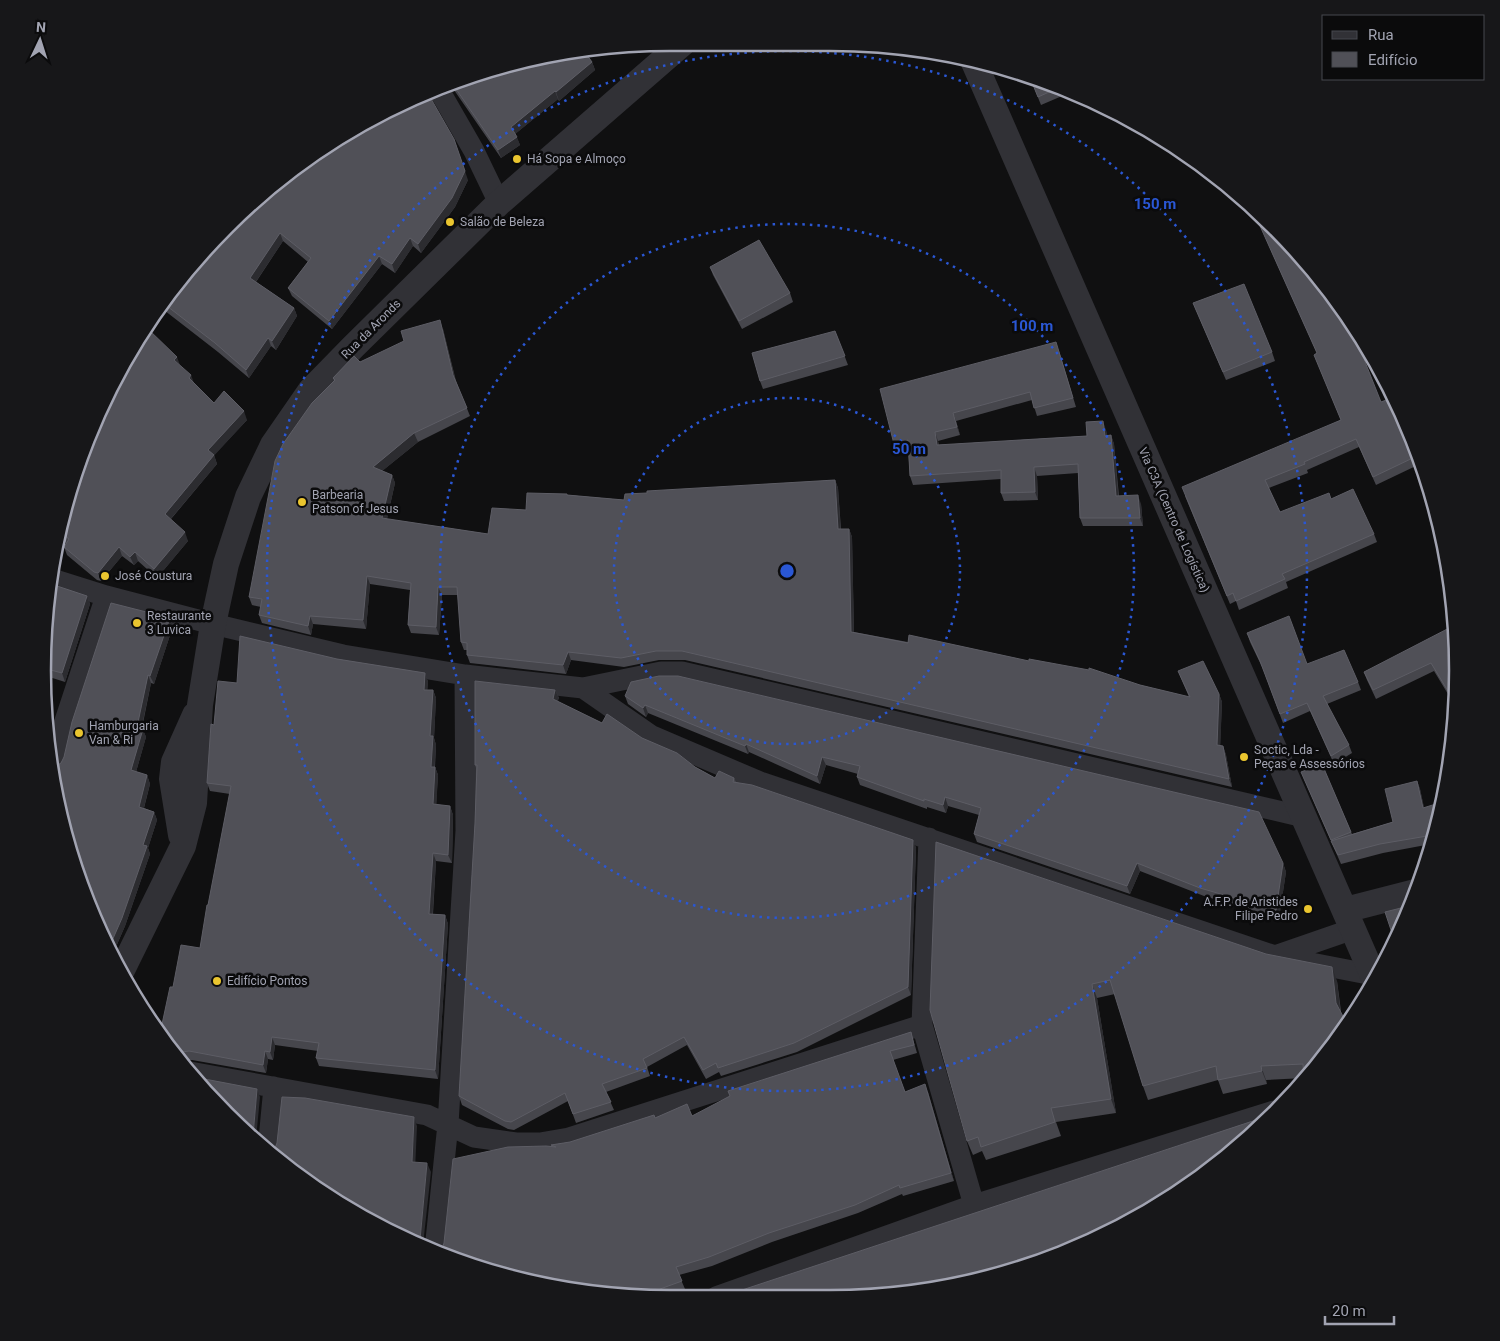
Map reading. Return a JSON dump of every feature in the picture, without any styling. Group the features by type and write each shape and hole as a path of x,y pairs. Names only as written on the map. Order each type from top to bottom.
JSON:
{"street":[{"name":"Rua da Aronds","path":"125,963 184,846 172,779 174,762 200,705 213,624 226,564 248,497 274,445 311,390 499,203 674,51"},
{"name":"Via C3A (Centro de Logística)","path":"977,69 1371,971"},
{"path":"442,95 474,151 499,203"},
{"path":"58,581 106,596 213,624 342,655 465,676 583,688 661,672 682,672 1304,817"},
{"path":"56,742 57,726 106,596"},
{"path":"436,1244 448,1124 466,831 465,676"},
{"path":"583,688 652,736 739,774 1275,956 1368,977"},
{"path":"929,838 922,1025 974,1205"},
{"path":"1275,956 1407,894"},
{"path":"201,1074 426,1115 474,1137 516,1143 540,1143 569,1138 922,1025"},
{"path":"269,1142 274,1087"},
{"path":"736,1290 974,1205 1259,1116"}],"building":[{"path":"589,57 592,62 511,127 517,137 498,150 456,90 510,72"},
{"path":"1033,86 1050,92 1038,97"},
{"path":"431,99 454,139 465,171 452,198 418,244 410,238 392,264 379,256 329,321 288,288 311,258 280,233 250,278 294,308 272,341 268,338 246,370 169,308 205,262 262,205 294,179 361,134"},
{"path":"1260,227 1295,262 1344,326 1362,355 1381,402 1386,400 1411,459 1373,477 1356,439 1304,462 1305,464 1265,480 1280,512 1329,493 1331,499 1353,489 1374,534 1282,574 1285,579 1236,601 1233,593 1227,596 1182,487 1341,420 1314,355 1317,353"},
{"path":"759,240 790,293 739,321 710,267"},
{"path":"1244,284 1272,352 1223,372 1193,303"},
{"path":"440,320 453,375 467,408 414,433 373,467 392,475 382,518 488,534 492,508 526,510 527,493 567,494 624,500 625,494 647,493 647,491 835,480 838,529 849,529 851,632 908,643 909,635 1029,661 1029,659 1089,670 1089,668 1140,685 1190,697 1178,671 1203,661 1219,694 1217,745 1223,746 1229,779 682,651 656,651 621,658 568,652 563,665 467,655 467,643 461,642 457,587 438,587 436,627 408,625 411,583 367,576 363,620 310,616 308,626 259,615 262,599 249,597 275,461 283,444 312,403 335,380 333,378 354,356 360,362 404,341 401,331"},
{"path":"835,331 845,356 760,381 752,353"},
{"path":"152,333 177,357 174,360 191,375 189,378 214,403 224,391 244,411 208,450 214,455 165,514 185,532 154,569 135,552 130,557 119,547 98,573 94,572 64,547 69,539 66,537 72,510 98,434 134,361"},
{"path":"1056,342 1073,398 1034,408 1030,392 953,413 957,427 935,432 937,445 1087,436 1086,422 1103,421 1105,436 1111,435 1116,496 1138,495 1140,518 1080,518 1078,464 1034,467 1035,492 1001,493 1001,470 910,476 908,440 894,444 880,389"},
{"path":"58,586 87,596 62,673 51,670"},
{"path":"111,603 170,618 150,676 148,675 137,727 143,729 131,770 147,775 139,807 154,812 143,845 147,846 113,939 84,870 72,831 63,791 59,764 64,757 72,722"},
{"path":"1289,616 1307,664 1344,650 1358,682 1323,696 1349,745 1331,756 1307,703 1280,714 1247,633"},
{"path":"1447,629 1448,691 1431,663 1373,690 1364,672"},
{"path":"240,636 337,659 425,673 424,690 433,690 430,736 433,736 431,767 435,767 433,804 450,806 448,855 433,853 429,914 445,915 435,1070 316,1058 319,1043 272,1037 270,1052 265,1051 263,1065 189,1051 183,1052 162,1024 170,987 173,987 181,945 200,948 231,786 207,783 211,724 214,725 218,681 237,683"},
{"path":"659,676 678,676 1259,812 1283,863 1276,910 1200,888 1137,863 1127,886 974,834 981,808 945,797 943,805 924,799 924,801 857,777 860,766 822,757 817,776 746,744 745,746 645,705 643,708 625,696 631,682"},
{"path":"475,681 555,690 553,699 602,723 607,714 642,738 677,753 695,767 715,778 719,771 734,778 733,782 752,785 913,840 908,987 794,1043 718,1068 716,1063 703,1070 684,1037 643,1059 647,1068 602,1084 611,1102 573,1114 565,1093 511,1122 505,1121 459,1096 475,823 477,765 475,765"},
{"path":"1322,764 1351,832 1331,840 1301,772"},
{"path":"1417,781 1423,808 1434,805 1426,836 1380,844 1338,855 1331,841 1393,822 1385,789"},
{"path":"936,842 1266,954 1332,967 1336,1003 1343,1016 1303,1069 1303,1064 1261,1066 1262,1071 1218,1080 1216,1066 1143,1086 1110,980 1092,984 1111,1099 1051,1108 1055,1122 981,1147 978,1137 967,1141 930,1010"},
{"path":"1402,908 1391,931 1385,912"},
{"path":"911,1032 914,1045 890,1051 905,1092 925,1084 951,1173 900,1188 899,1185 855,1205 769,1233 709,1257 676,1267 682,1281 660,1290 590,1284 550,1278 510,1269 443,1246 453,1159 508,1147 556,1147 551,1145 570,1142 654,1115 655,1118 687,1104 692,1116 730,1096 728,1091"},
{"path":"205,1079 257,1089 254,1128"},
{"path":"282,1097 305,1098 414,1117 412,1162 427,1163 421,1237 361,1207 326,1185 275,1147"},
{"path":"1254,1121 1206,1162 1139,1207 1066,1243 1029,1257 990,1269 910,1284 830,1290 742,1290"}],"place":[{"name":"Há Sopa e Almoço","path":"517,159"},
{"name":"Salão de Beleza","path":"450,222"},
{"name":"Barbearia Patson of Jesus","path":"302,502"},
{"name":"José Coustura","path":"105,576"},
{"name":"Restaurante 3 Luvica","path":"137,623"},
{"name":"Hamburgaria Van & Ri","path":"79,733"},
{"name":"Soctic, Lda - Peças e Assessórios","path":"1244,757"},
{"name":"A.F.P. de Aristides Filipe Pedro","path":"1308,909"},
{"name":"Edifício Pontos","path":"217,981"}]}
